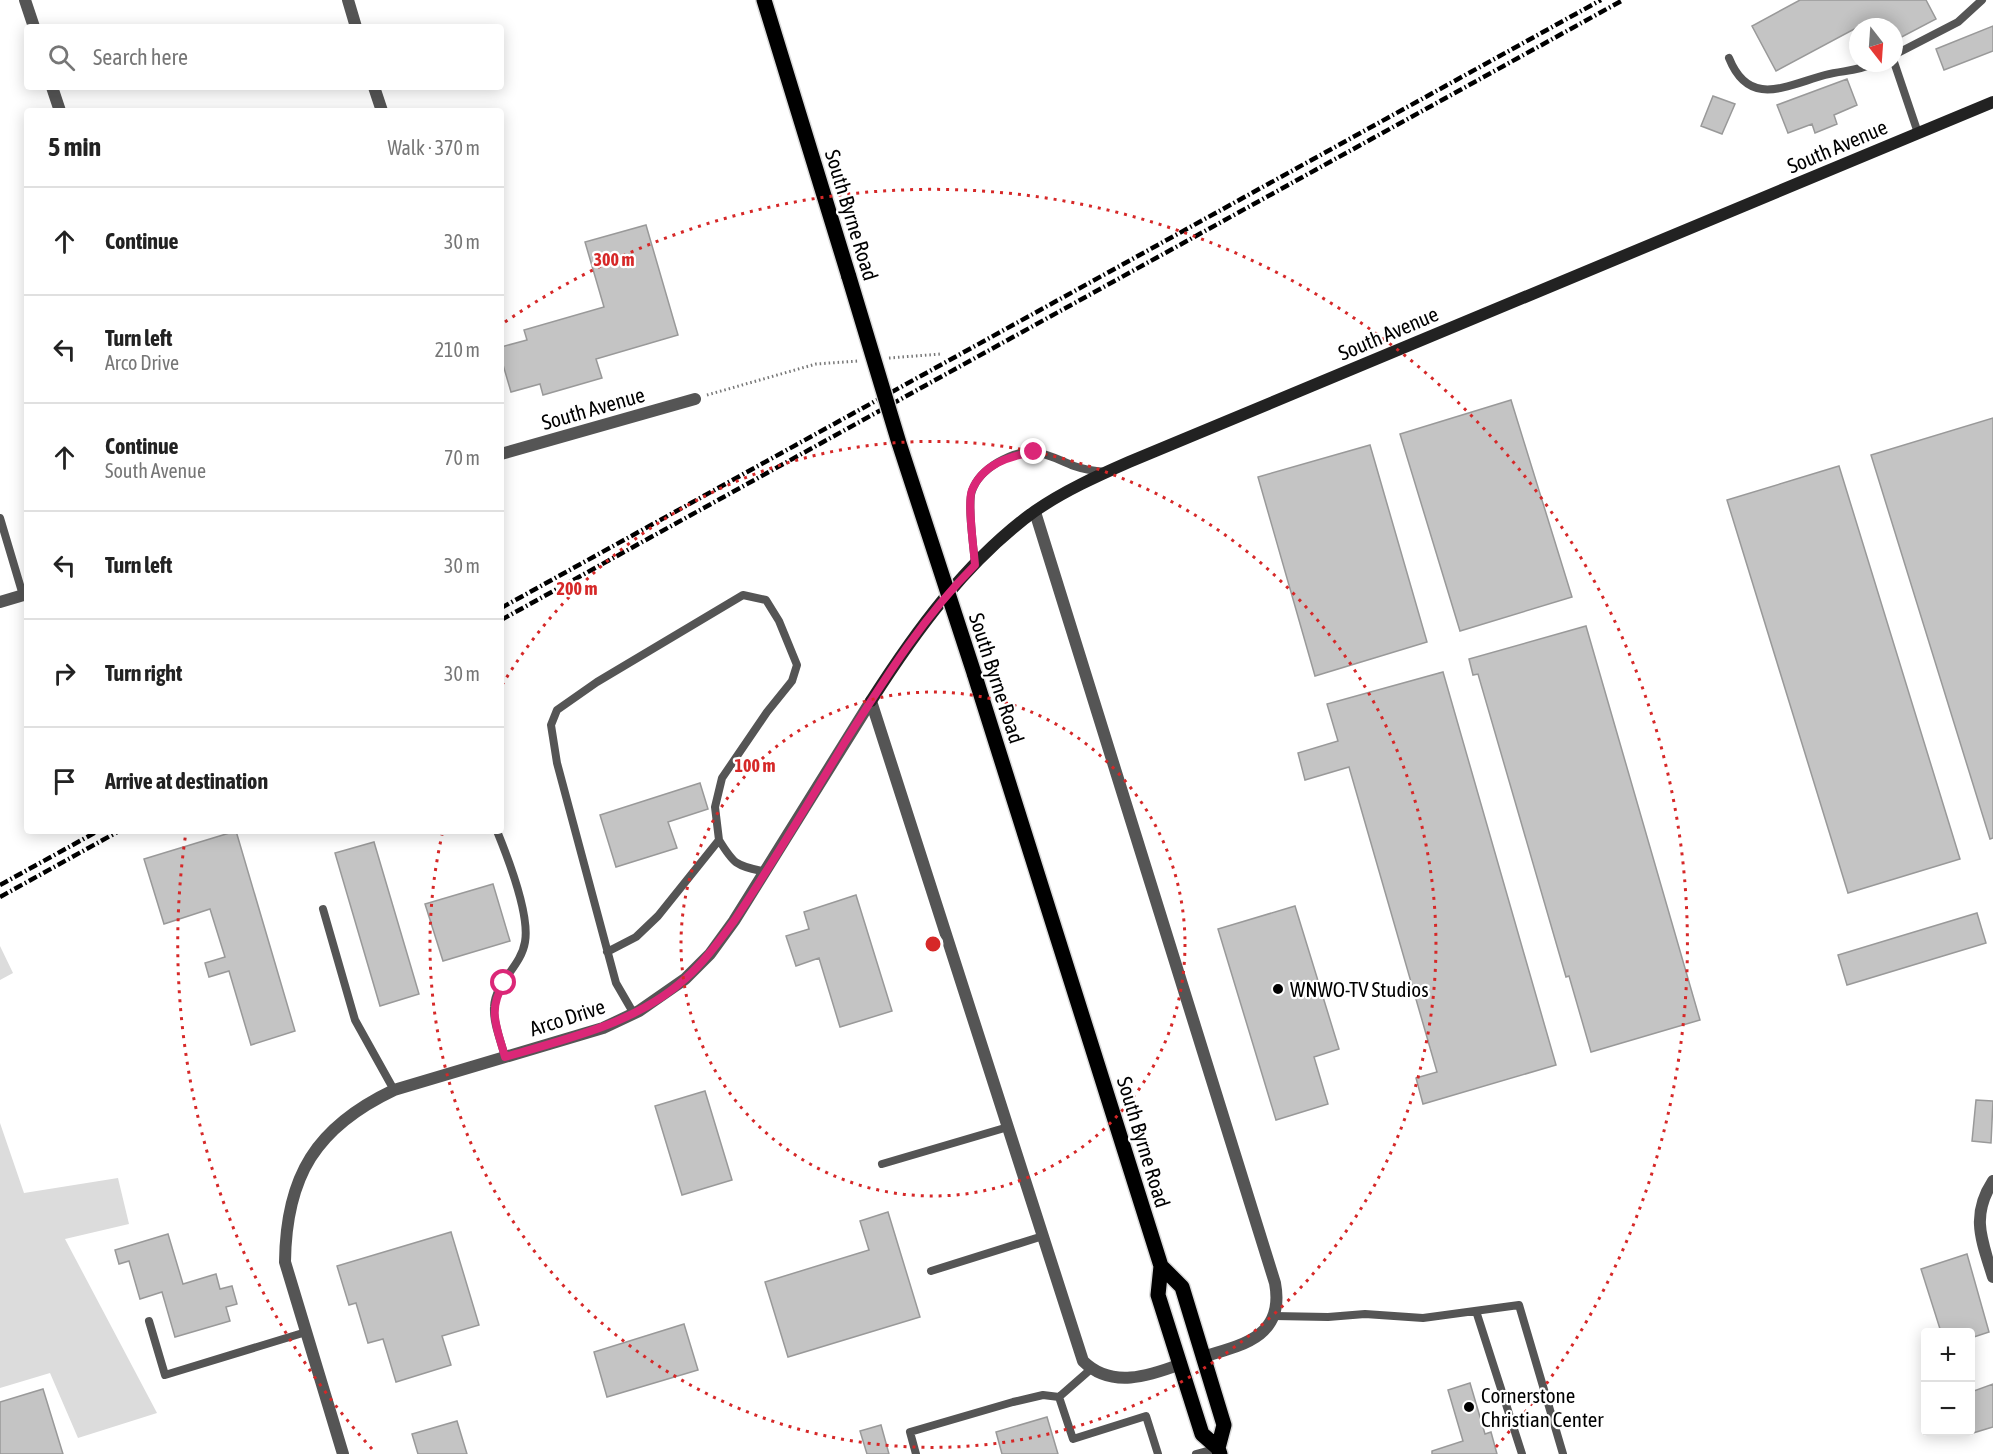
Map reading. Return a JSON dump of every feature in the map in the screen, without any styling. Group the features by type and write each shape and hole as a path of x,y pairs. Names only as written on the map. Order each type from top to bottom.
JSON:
{"main road":[{"name":"South Byrne Road","path":"764,0 899,443 1161,1266 1158,1295 1202,1434 1219,1451"},
{"name":"South Byrne Road","path":"1161,1266 1182,1287 1224,1425 1219,1451"}],"street":[{"path":"25,0 33,24"},
{"path":"348,0 355,24"},
{"path":"53,90 59,108"},
{"path":"375,90 381,108"},
{"name":"South Avenue","path":"871,701 926,622 975,565 1035,512 1082,483 1993,102"},
{"name":"South Avenue","path":"504,453 695,399"},
{"path":"1035,512 1275,1283 1277,1306 1275,1316 1266,1329 1254,1338 1227,1350 1202,1357"},
{"path":"0,602 24,594"},
{"path":"871,701 1083,1361 1090,1368 1106,1376 1126,1378 1151,1375 1181,1364"},
{"name":"Arco Drive","path":"343,1454 285,1262 286,1231 295,1190 303,1168 332,1131 372,1100 394,1090 603,1028 634,1014 685,980 710,954 734,921 871,701"},
{"path":"1993,1181 1983,1196 1979,1230 1993,1277"}],"lane":[{"path":"1903,50 1959,22 1982,0"},
{"path":"1729,58 1734,72 1745,83 1753,88 1765,90 1849,72"},
{"path":"1897,72 1918,134"},
{"path":"975,565 970,503 972,490 998,461 1012,455 1034,452 1088,470 1106,472"},
{"path":"0,518 24,591"},
{"path":"634,1014 616,983 557,763 551,724 557,710 597,682 743,595 766,600 779,621 797,665 792,681 722,778 715,807 719,840 730,859 739,866 766,872"},
{"path":"499,834 515,880 526,930 523,951 496,996 494,1008 505,1057"},
{"path":"608,952 636,937 658,916 719,840"},
{"path":"323,909 355,1020 394,1090"},
{"path":"882,1164 1008,1127"},
{"path":"931,1271 1043,1236"},
{"path":"1275,1316 1328,1317 1365,1314 1423,1318 1519,1305 1563,1454"},
{"path":"1476,1311 1522,1454"},
{"path":"149,1321 165,1375 306,1332"},
{"path":"1059,1397 1090,1368"},
{"path":"916,1454 910,1432 1023,1399 1043,1395 1059,1397"},
{"path":"1059,1397 1073,1438 1146,1416 1158,1454"},
{"path":"1196,1454 1219,1451"}],"path":[{"path":"884,358 941,354"},
{"path":"695,399 816,364 861,360"}],"shaded area":[{"path":"0,946 13,973 0,980"},
{"path":"0,1123 24,1193 118,1178 129,1224 65,1239 157,1413 78,1438 50,1373 0,1388"}],"building":[{"path":"1800,0 1926,0 1936,19 1903,36 1903,18 1849,18 1849,32 1776,71 1752,26"},
{"path":"1993,26 1993,51 1944,70 1936,49"},
{"path":"1847,79 1857,105 1834,115 1837,124 1815,133 1812,124 1788,133 1777,105"},
{"path":"1713,96 1735,104 1722,134 1701,126"},
{"path":"646,225 678,335 596,359 602,378 543,395 540,384 511,392 504,368 504,346 527,340 524,330 604,307 585,242"},
{"path":"1511,400 1572,597 1460,631 1400,434"},
{"path":"1993,418 1993,838 1990,839 1871,455"},
{"path":"1370,445 1427,642 1315,676 1258,477"},
{"path":"1839,466 1960,859 1848,893 1727,500"},
{"path":"1586,626 1700,1020 1591,1052 1569,976 1566,977 1478,674 1473,675 1469,659"},
{"path":"1443,672 1556,1065 1423,1104 1416,1078 1437,1072 1349,767 1305,780 1298,753 1338,741 1327,704"},
{"path":"700,783 708,809 668,822 677,848 616,867 600,815"},
{"path":"226,834 237,834 295,1031 251,1045 229,971 209,977 205,963 225,957 210,909 164,924 144,859"},
{"path":"374,842 419,994 380,1006 335,853"},
{"path":"493,884 510,941 443,961 425,904"},
{"path":"856,895 892,1011 840,1027 819,958 796,966 786,936 809,929 804,912"},
{"name":"WNWO-TV Studios","path":"1295,906 1339,1049 1314,1057 1328,1104 1276,1120 1218,929"},
{"path":"1977,913 1986,943 1847,985 1838,955"},
{"path":"705,1091 732,1180 682,1195 655,1106"},
{"path":"1976,1100 1993,1101 1991,1143 1972,1141"},
{"path":"888,1212 920,1317 788,1357 765,1282 869,1250 860,1221"},
{"path":"451,1232 479,1325 442,1336 451,1365 396,1382 383,1339 368,1343 356,1303 349,1305 337,1266"},
{"path":"168,1234 183,1284 216,1274 220,1289 232,1286 237,1304 226,1307 230,1321 175,1337 162,1292 140,1299 129,1261 119,1264 115,1250"},
{"path":"1967,1254 1989,1332 1975,1337 1975,1328 1940,1328 1921,1269"},
{"path":"684,1324 698,1370 607,1397 594,1352"},
{"path":"1470,1383 1485,1434 1491,1432 1497,1454 1432,1454 1432,1451 1463,1441 1448,1390"},
{"path":"1993,1384 1993,1427 1975,1432 1975,1391"},
{"path":"43,1389 63,1454 0,1454 0,1402"},
{"path":"1047,1417 1058,1454 1002,1454 996,1432"},
{"path":"457,1421 467,1454 418,1454 412,1434"},
{"path":"881,1425 889,1454 867,1454 860,1431"}],"railway":[{"path":"504,606 1601,0"},
{"path":"504,618 1623,0"},
{"path":"0,885 93,834"},
{"path":"0,897 114,834"}],"place":[{"name":"WNWO-TV Studios","path":"1278,989"},
{"name":"Cornerstone Christian Center","path":"1469,1407"}],"route":[{"path":"504,983 496,996 494,1008 505,1057 603,1028 639,1011 685,980 710,954 754,892 885,678 926,622 975,565 970,503 972,490 998,461 1012,455 1034,452"}]}
